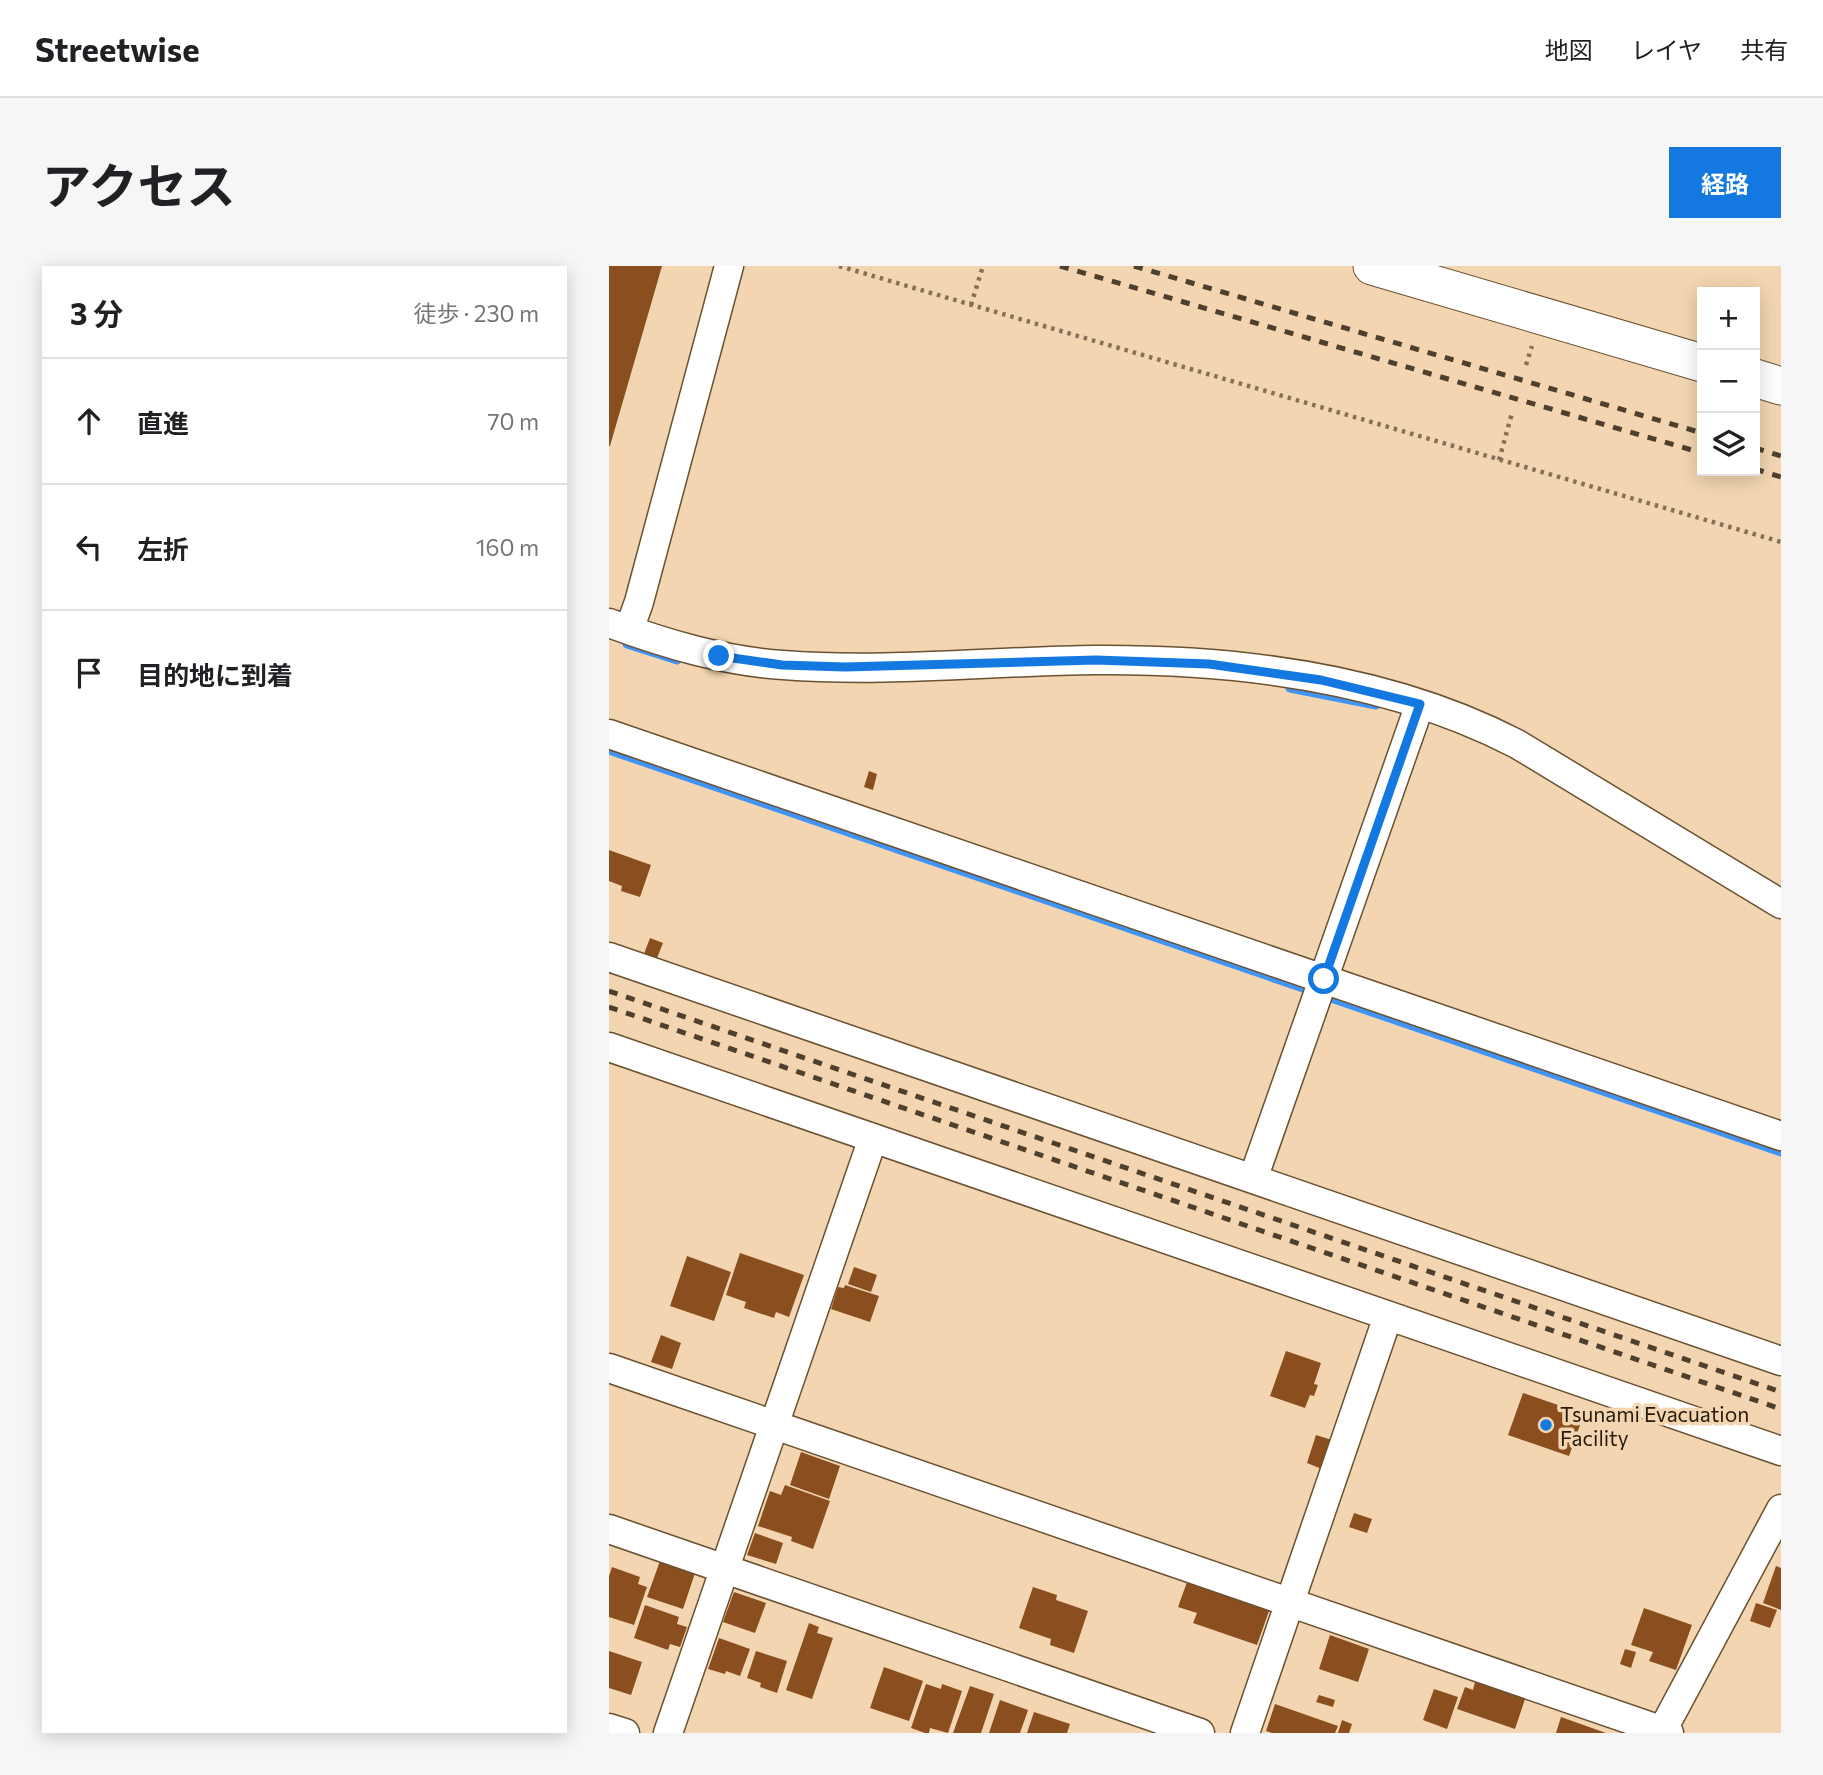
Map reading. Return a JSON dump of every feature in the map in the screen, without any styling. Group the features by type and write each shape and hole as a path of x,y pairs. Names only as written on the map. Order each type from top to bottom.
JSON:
{"street":[{"path":"729,266 639,602 619,627 658,641 719,656 782,665 845,667 1096,660 1209,664 1321,680 1461,717 1517,744 1781,904"},
{"path":"1372,266 1697,362"},
{"path":"1760,380 1781,386"},
{"path":"1253,1178 1420,704"},
{"path":"609,734 1781,1136"},
{"path":"609,957 1781,1361"},
{"path":"609,1047 1781,1451"},
{"path":"668,1733 873,1138"},
{"path":"1245,1733 1388,1316"},
{"path":"609,1368 1664,1732 1781,1508"},
{"path":"609,1529 1200,1733"},
{"path":"609,1728 625,1733"}],"path":[{"path":"839,266 1781,542"},
{"path":"971,305 983,266"},
{"path":"1499,460 1513,413"}],"building":[{"path":"609,266 662,266 610,446 609,446"},
{"path":"869,771 877,774 873,790 864,787"},
{"path":"609,850 651,865 640,897 621,891 622,886 609,881"},
{"path":"650,938 663,943 657,958 644,954"},
{"path":"740,1253 804,1275 789,1317 776,1312 774,1318 744,1308 746,1302 726,1295"},
{"path":"687,1256 731,1272 714,1321 670,1306"},
{"path":"854,1267 877,1275 871,1292 848,1284"},
{"path":"845,1285 879,1296 870,1322 831,1309 838,1287 844,1288"},
{"path":"661,1335 681,1343 672,1369 651,1362"},
{"path":"1286,1351 1321,1363 1314,1384 1318,1385 1305,1408 1270,1396"},
{"name":"Tsunami Evacuation Facility","path":"1523,1393 1584,1414 1569,1456 1508,1435"},
{"path":"1316,1435 1332,1440 1322,1469 1307,1463"},
{"path":"801,1452 840,1466 829,1499 790,1485"},
{"path":"785,1485 830,1501 813,1549 791,1541 792,1537 758,1526 770,1491 781,1495"},
{"path":"1354,1513 1372,1519 1367,1533 1349,1527"},
{"path":"755,1533 783,1543 776,1564 747,1555"},
{"path":"660,1561 695,1573 683,1609 647,1597"},
{"path":"1776,1566 1781,1568 1781,1610 1763,1603"},
{"path":"612,1567 640,1577 638,1584 647,1587 634,1625 609,1617 609,1576"},
{"path":"1187,1582 1269,1611 1257,1645 1193,1623 1197,1613 1178,1607"},
{"path":"1033,1587 1057,1595 1056,1600 1088,1611 1074,1653 1050,1645 1051,1639 1019,1628"},
{"path":"734,1592 766,1603 755,1633 723,1622"},
{"path":"1756,1603 1777,1610 1770,1628 1750,1621"},
{"path":"645,1605 679,1617 677,1624 687,1627 680,1647 670,1644 668,1650 634,1638"},
{"path":"1644,1608 1692,1625 1676,1670 1649,1661 1653,1652 1631,1645"},
{"path":"809,1623 819,1627 817,1633 833,1638 812,1699 786,1690"},
{"path":"1330,1635 1369,1649 1358,1682 1319,1669"},
{"path":"719,1638 750,1649 740,1676 708,1669"},
{"path":"1625,1649 1636,1652 1631,1668 1620,1664"},
{"path":"609,1651 642,1662 631,1695 609,1688"},
{"path":"756,1651 787,1661 777,1693 760,1687 761,1683 747,1678"},
{"path":"884,1667 923,1681 909,1721 870,1708"},
{"path":"1475,1682 1525,1699 1515,1729 1457,1709 1465,1687 1473,1690"},
{"path":"926,1684 941,1689 942,1684 962,1691 948,1733 930,1728 929,1733 925,1733 911,1728"},
{"path":"970,1686 994,1694 981,1733 953,1733"},
{"path":"1434,1689 1458,1697 1447,1729 1423,1720"},
{"path":"1319,1695 1335,1700 1333,1707 1316,1702"},
{"path":"1000,1700 1028,1710 1020,1733 989,1733"},
{"path":"1275,1704 1338,1726 1335,1733 1266,1731"},
{"path":"1034,1712 1070,1724 1067,1733 1027,1733"},
{"path":"1561,1717 1606,1733 1556,1733"},
{"path":"1342,1720 1352,1724 1349,1733 1338,1733"}],"waterway":[{"path":"627,644 677,660"},
{"path":"1290,688 1376,705"},
{"path":"609,750 1306,989"},
{"path":"1331,998 1781,1152"}],"railway":[{"path":"1060,266 1697,452"},
{"path":"1134,266 1697,432"},
{"path":"1760,450 1781,456"},
{"path":"1760,471 1781,477"},
{"path":"609,991 1781,1392"},
{"path":"609,1007 1781,1409"}],"place":[{"name":"Tsunami Evacuation Facility","path":"1546,1425"}],"route":[{"path":"719,656 782,665 845,667 1096,660 1209,664 1321,680 1420,704 1324,979"}]}
